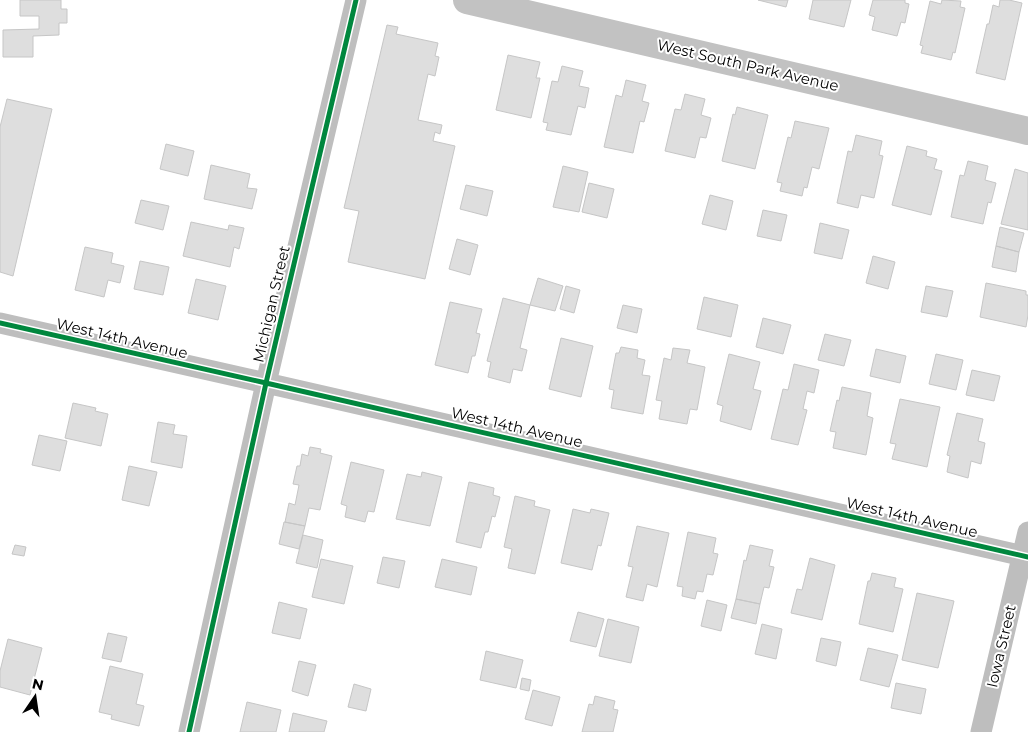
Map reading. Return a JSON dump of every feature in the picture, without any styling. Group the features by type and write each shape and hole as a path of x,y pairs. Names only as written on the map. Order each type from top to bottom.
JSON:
{"main road":[{"name":"West South Park Avenue","path":"467,0 1028,131"}],"street":[{"name":"Michigan Street","path":"189,732 266,382 356,0"},
{"name":"West 14th Avenue","path":"0,323 1025,556"},
{"name":"Iowa Street","path":"981,732 1025,556 1028,532"}],"building":[{"path":"20,0 61,0 61,9 67,9 67,23 59,23 59,35 33,36 33,57 3,57 3,30 39,29 39,16 20,16"},
{"path":"758,0 788,0 786,7"},
{"path":"813,0 851,0 844,27 809,19"},
{"path":"873,0 905,0 905,3 909,4 905,23 901,22 897,36 872,30 875,17 869,15"},
{"path":"942,0 961,1 960,7 965,8 955,53 953,52 951,60 921,53 923,46 920,45 930,1 941,4"},
{"path":"1000,0 1022,3 1005,80 976,73 993,5 999,7"},
{"path":"387,25 398,27 396,34 438,43 435,56 439,57 435,76 428,74 418,120 442,125 440,134 435,132 433,141 455,146 425,279 348,262 359,211 344,208"},
{"path":"508,55 540,62 536,78 540,78 531,118 496,110"},
{"path":"562,66 583,71 579,86 589,88 585,108 578,106 571,135 546,130 548,123 543,122 552,81 558,82"},
{"path":"626,80 646,85 642,101 649,103 644,122 640,121 633,153 604,147 616,95 622,97"},
{"path":"685,94 705,99 701,115 711,118 706,138 700,137 695,158 665,151 675,109 681,110"},
{"path":"7,99 52,109 13,276 0,272 0,127"},
{"path":"737,107 768,115 755,169 722,161 733,114 735,115"},
{"path":"795,121 829,128 819,169 812,167 807,188 804,187 802,196 780,191 782,183 777,182 788,137 791,138"},
{"path":"856,135 882,141 879,155 883,156 874,198 861,195 858,208 837,203 848,151 852,152"},
{"path":"166,144 194,151 188,176 160,169"},
{"path":"907,146 927,151 926,156 937,159 934,169 942,171 931,215 892,205"},
{"path":"968,161 988,166 985,180 996,183 991,203 988,202 983,224 951,217 960,175 964,176"},
{"path":"211,165 250,174 247,188 257,189 252,209 204,199"},
{"path":"563,166 588,172 579,212 553,207"},
{"path":"1015,169 1028,173 1028,230 1001,224"},
{"path":"589,183 614,189 607,218 582,212"},
{"path":"466,185 493,191 487,216 460,209"},
{"path":"710,195 733,201 726,230 702,224"},
{"path":"141,200 169,206 163,230 135,223"},
{"path":"763,210 787,215 781,241 757,236"},
{"path":"191,222 228,230 229,225 244,228 239,249 234,247 230,267 183,256"},
{"path":"820,223 849,230 842,259 814,253"},
{"path":"1000,227 1024,233 1019,252 996,246"},
{"path":"457,239 478,245 470,275 449,269"},
{"path":"996,246 1019,252 1016,272 992,267"},
{"path":"85,247 113,253 111,263 124,266 120,283 108,280 104,297 75,290"},
{"path":"873,256 895,262 888,289 866,283"},
{"path":"140,261 169,267 163,295 134,289"},
{"path":"538,278 563,286 555,311 530,305"},
{"path":"196,279 226,286 218,320 188,313"},
{"path":"986,283 1026,291 1026,295 1028,295 1028,315 1026,327 980,317"},
{"path":"566,286 580,290 574,313 560,309"},
{"path":"926,286 953,291 947,317 921,312"},
{"path":"704,297 738,305 731,337 697,329"},
{"path":"503,298 530,305 520,348 527,350 522,371 513,369 510,383 488,377 491,362 487,361"},
{"path":"450,302 482,309 476,333 480,334 475,356 472,356 468,373 435,365"},
{"path":"623,305 642,309 637,333 617,328"},
{"path":"763,318 791,325 783,354 756,347"},
{"path":"825,334 851,340 844,366 818,360"},
{"path":"561,338 593,346 581,397 549,389"},
{"path":"621,347 638,350 637,358 645,360 642,375 650,376 643,414 611,408 614,390 609,389 616,353 619,353"},
{"path":"673,348 690,350 687,363 705,367 697,410 690,409 687,424 659,419 662,401 656,400 664,358 671,360"},
{"path":"876,349 906,356 900,383 870,376"},
{"path":"729,354 760,362 753,389 761,391 751,430 720,421 723,406 717,404"},
{"path":"936,354 963,360 956,390 929,384"},
{"path":"794,364 819,370 814,393 807,391 803,409 807,410 798,445 771,439 783,389 788,390"},
{"path":"972,370 1000,376 994,401 966,395"},
{"path":"842,387 871,393 867,416 873,418 866,455 833,448 836,432 830,431"},
{"path":"900,399 940,407 927,467 892,459 896,444 890,443"},
{"path":"73,403 96,408 95,411 108,414 101,446 65,438"},
{"path":"957,413 983,419 978,441 985,443 981,464 971,461 968,478 947,472 950,456 947,455"},
{"path":"158,422 175,425 173,434 187,436 182,468 151,462"},
{"path":"39,435 67,441 60,471 32,465"},
{"path":"310,447 321,449 320,453 332,456 320,510 309,508 305,526 285,522 289,503 295,505 299,485 293,484 297,466 300,466 302,454 308,456"},
{"path":"351,462 384,470 374,512 368,511 365,522 345,517 347,506 341,504"},
{"path":"129,466 157,472 149,506 122,500"},
{"path":"422,472 442,477 430,526 396,519 407,474 421,477"},
{"path":"469,482 494,488 493,495 500,497 495,517 492,516 481,548 456,542"},
{"path":"515,496 535,501 534,506 550,510 535,574 508,568 512,549 504,547"},
{"path":"573,509 590,513 591,509 609,513 601,546 598,545 592,570 561,563"},
{"path":"284,522 305,526 299,549 279,544"},
{"path":"637,526 669,533 657,587 647,584 643,601 626,597 633,567 628,566"},
{"path":"688,532 716,538 713,553 718,554 713,575 707,574 703,592 697,591 695,599 682,596 683,587 677,586"},
{"path":"303,535 323,540 317,568 296,563"},
{"path":"15,545 26,547 24,556 12,554"},
{"path":"750,545 773,550 769,566 774,567 769,588 764,587 760,604 736,599 744,560 746,561"},
{"path":"383,557 405,561 399,588 377,583"},
{"path":"810,558 835,565 822,620 791,613 797,589 802,590"},
{"path":"321,559 353,566 344,604 312,597"},
{"path":"442,559 477,567 471,595 435,587"},
{"path":"872,573 896,578 894,587 903,589 893,632 859,624 868,581 870,581"},
{"path":"917,593 954,601 938,668 902,660"},
{"path":"736,599 760,604 756,624 731,618"},
{"path":"707,600 727,605 721,631 701,626"},
{"path":"279,602 307,609 300,639 272,633"},
{"path":"578,612 604,619 596,647 570,641"},
{"path":"608,619 639,627 631,663 599,656"},
{"path":"762,624 782,629 776,659 755,654"},
{"path":"108,633 127,637 121,662 102,658"},
{"path":"821,638 841,642 836,666 816,661"},
{"path":"8,639 42,648 30,695 0,687 0,671"},
{"path":"868,648 898,655 889,687 860,680"},
{"path":"486,651 523,660 516,688 480,680"},
{"path":"299,661 316,665 308,696 292,691"},
{"path":"110,666 143,674 136,704 144,706 139,726 111,719 112,715 99,712"},
{"path":"522,678 531,680 529,691 520,689"},
{"path":"896,683 926,689 921,714 891,708"},
{"path":"354,684 371,689 366,711 348,707"},
{"path":"533,690 560,697 552,726 525,719"},
{"path":"595,696 615,701 613,709 618,710 613,732 582,732 589,704 593,705"},
{"path":"247,702 281,710 276,732 240,732"},
{"path":"293,713 327,721 324,732 289,732"}],"cycle path":[{"path":"189,732 266,383 356,0"},
{"path":"0,323 1028,557"}]}
